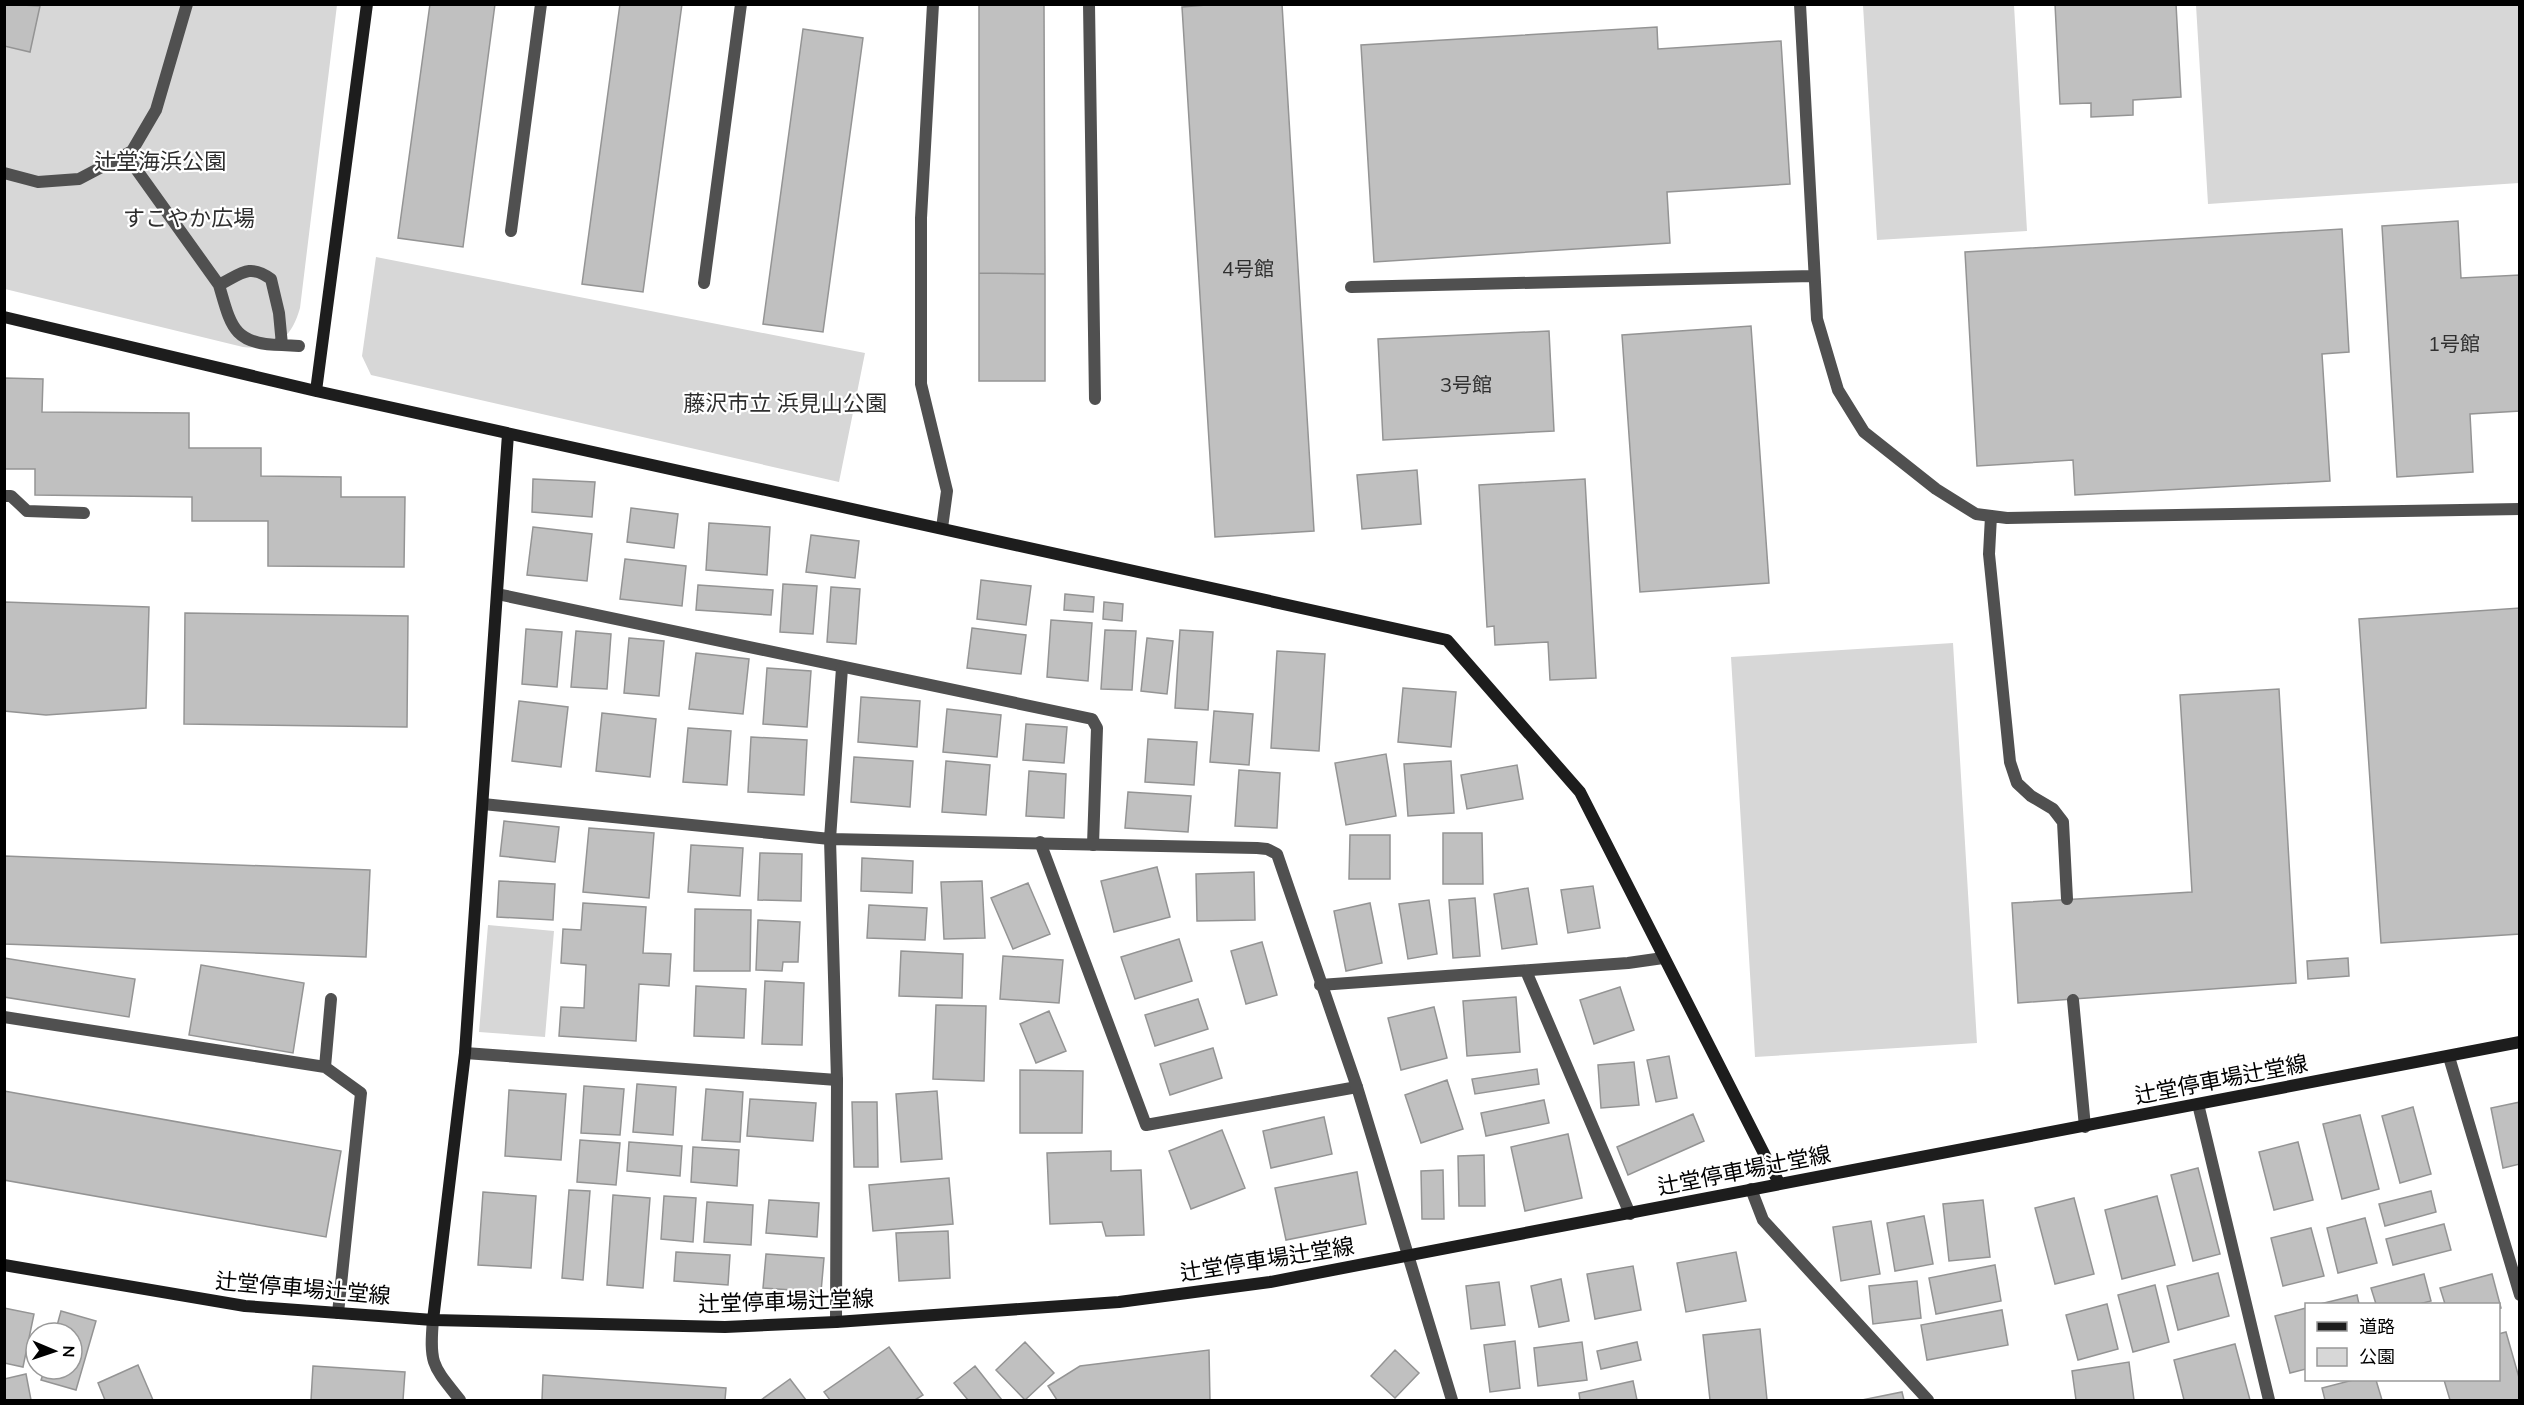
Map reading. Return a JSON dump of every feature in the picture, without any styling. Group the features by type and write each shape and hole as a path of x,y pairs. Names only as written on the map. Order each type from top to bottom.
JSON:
{"street":[{"path":"4,173 38,182 79,179 132,150 156,110 187,4"},
{"path":"316,391 367,4"},
{"path":"511,231 542,4"},
{"path":"704,283 741,4"},
{"path":"933,4 921,219 921,384 947,492 942,528"},
{"path":"1089,4 1095,399"},
{"path":"1800,4 1817,319 1838,390 1864,432 1936,489 1976,514 1991,516 2520,508"},
{"path":"126,155 219,285 231,325 254,343 299,346"},
{"path":"219,285 249,269 260,271 271,279 279,313 282,345"},
{"path":"1352,286 1815,276"},
{"path":"4,317 508,434 1447,640 1580,792 1779,1183"},
{"path":"460,1401 433,1366 430,1352 465,1053 508,434"},
{"path":"4,496 11,496 27,511 84,513"},
{"path":"1991,516 1989,554 2010,762 2018,783 2031,796 2053,809 2063,822 2067,899"},
{"path":"497,594 1092,719 1097,728 1093,845"},
{"path":"836,1322 837,1080 830,839 842,668"},
{"path":"483,804 830,839 1040,842 1267,849 1277,854 1320,985 1357,1087 1452,1401"},
{"path":"1040,842 1146,1125 1357,1087"},
{"path":"1320,985 1526,971 1663,958"},
{"path":"1526,971 1630,1214"},
{"path":"325,1067 331,999"},
{"path":"2073,1000 2085,1127"},
{"path":"4,1017 325,1067 361,1093 338,1313"},
{"name":"辻堂停車場辻堂線","path":"4,1265 244,1306 433,1320 725,1327 836,1322 1119,1302 1270,1282 2520,1042"},
{"path":"465,1053 837,1080"},
{"path":"2449,1057 2520,1295"},
{"path":"2198,1104 2269,1401"},
{"path":"1751,1189 1763,1220 1928,1401"}],"green space":[{"name":"辻堂海浜公園","path":"4,5 337,5 300,308 292,328 280,341 264,347 243,347 5,289"},
{"path":"1863,5 2014,5 2027,231 1877,240"},
{"path":"2196,5 2519,5 2519,183 2208,204"},
{"name":"藤沢市立 浜見山公園","path":"376,257 865,353 839,482 371,375 362,356"},
{"path":"1953,643 1977,1043 1755,1057 1731,657"},
{"path":"488,925 554,931 545,1037 479,1032"}],"building":[{"path":"4,4 40,6 30,52 4,46"},
{"path":"430,4 495,4 463,247 398,238"},
{"path":"620,4 682,4 643,292 582,284"},
{"path":"979,4 1044,4 1045,274 979,273"},
{"path":"1219,4 1282,4 1314,531 1215,537 1182,7"},
{"path":"2055,4 2176,4 2181,97 2133,100 2133,115 2091,117 2091,103 2060,104"},
{"path":"1657,27 1658,49 1781,41 1790,184 1667,192 1670,243 1374,262 1361,45"},
{"path":"803,29 863,38 823,332 763,324"},
{"path":"2458,221 2461,278 2520,275 2520,411 2470,414 2473,472 2397,477 2382,226"},
{"path":"2342,229 2349,352 2322,354 2330,481 2075,495 2073,460 1977,466 1965,252"},
{"path":"979,273 1045,274 1045,381 979,381"},
{"path":"1751,326 1769,583 1640,592 1622,335"},
{"path":"1549,331 1554,431 1383,440 1378,339"},
{"path":"4,378 43,379 42,412 189,413 189,448 261,448 261,476 341,477 341,497 405,497 404,567 268,566 268,521 192,521 192,497 35,495 35,469 4,469"},
{"path":"1417,470 1421,524 1362,529 1357,475"},
{"path":"533,479 595,482 592,517 532,512"},
{"path":"1585,479 1596,678 1550,680 1548,642 1495,645 1494,626 1487,627 1479,485"},
{"path":"631,508 678,514 674,548 627,542"},
{"path":"709,523 770,527 767,575 706,570"},
{"path":"533,527 592,534 587,581 527,575"},
{"path":"811,535 859,541 855,578 806,572"},
{"path":"625,559 686,566 682,606 620,599"},
{"path":"981,580 1031,586 1026,625 977,619"},
{"path":"783,584 817,586 813,634 780,632"},
{"path":"698,585 773,590 771,615 696,610"},
{"path":"831,587 860,589 856,644 827,642"},
{"path":"1065,594 1094,597 1093,612 1064,610"},
{"path":"4,602 149,607 146,708 46,715 4,711"},
{"path":"1104,602 1123,604 1122,621 1103,619"},
{"path":"2520,608 2520,934 2381,943 2359,619"},
{"path":"185,613 408,616 407,727 184,724"},
{"path":"1051,620 1092,623 1088,681 1047,677"},
{"path":"972,628 1026,635 1021,674 967,668"},
{"path":"526,629 562,632 557,687 522,684"},
{"path":"1105,630 1136,631 1132,690 1101,689"},
{"path":"1180,630 1213,632 1208,710 1175,708"},
{"path":"576,631 611,634 607,689 571,687"},
{"path":"629,638 664,641 659,696 624,693"},
{"path":"1147,638 1173,641 1167,694 1141,691"},
{"path":"1277,651 1325,654 1319,751 1271,748"},
{"path":"696,653 749,659 743,714 689,709"},
{"path":"767,668 811,671 807,727 763,724"},
{"path":"1403,688 1456,692 1451,747 1398,742"},
{"path":"2279,689 2296,983 2018,1003 2012,903 2192,892 2180,695"},
{"path":"861,697 920,701 917,747 858,742"},
{"path":"519,701 568,707 561,767 512,761"},
{"path":"947,709 1001,715 997,757 943,752"},
{"path":"1214,711 1253,714 1249,765 1210,762"},
{"path":"602,713 656,719 650,777 596,771"},
{"path":"1026,724 1067,727 1064,763 1023,760"},
{"path":"688,728 731,731 727,785 683,782"},
{"path":"751,737 807,740 804,795 748,792"},
{"path":"1148,739 1197,742 1194,785 1145,782"},
{"path":"1386,754 1396,816 1346,825 1335,763"},
{"path":"854,757 913,761 910,807 851,802"},
{"path":"946,761 990,765 986,815 942,812"},
{"path":"1451,761 1454,813 1408,816 1404,764"},
{"path":"1517,765 1523,799 1467,809 1461,775"},
{"path":"1239,770 1280,773 1277,828 1235,826"},
{"path":"1029,771 1066,774 1064,818 1026,816"},
{"path":"1128,792 1191,796 1188,832 1125,828"},
{"path":"504,821 559,827 555,862 500,856"},
{"path":"589,828 654,833 649,898 583,892"},
{"path":"1443,833 1482,833 1483,884 1443,884"},
{"path":"1350,835 1390,835 1390,879 1349,879"},
{"path":"691,845 743,848 740,896 688,892"},
{"path":"760,853 802,854 801,901 758,900"},
{"path":"4,856 370,870 366,957 4,944"},
{"path":"862,858 913,861 912,893 861,891"},
{"path":"1157,867 1170,917 1114,932 1101,881"},
{"path":"1254,872 1255,920 1197,921 1196,874"},
{"path":"499,881 555,884 553,920 497,917"},
{"path":"982,881 985,938 944,939 941,882"},
{"path":"1028,883 1050,934 1013,949 991,898"},
{"path":"1593,886 1600,928 1568,933 1561,890"},
{"path":"1528,888 1537,944 1502,949 1494,894"},
{"path":"1475,898 1480,956 1453,958 1449,900"},
{"path":"1429,900 1437,954 1408,959 1399,904"},
{"path":"583,903 646,907 643,953 671,954 669,986 639,984 636,1041 559,1036 561,1007 584,1008 586,965 561,963 563,929 581,930"},
{"path":"1370,903 1382,963 1346,971 1334,911"},
{"path":"869,905 927,908 925,940 867,938"},
{"path":"695,909 751,910 750,971 694,971"},
{"path":"758,920 800,922 798,962 783,962 782,971 756,970"},
{"path":"1179,939 1192,981 1135,999 1121,957"},
{"path":"1262,942 1277,995 1246,1004 1231,951"},
{"path":"901,951 963,954 962,998 899,996"},
{"path":"1003,956 1063,960 1059,1003 1000,999"},
{"path":"4,958 135,979 129,1017 4,997"},
{"path":"2348,958 2349,976 2308,979 2307,961"},
{"path":"201,965 304,983 293,1053 189,1035"},
{"path":"765,981 804,983 802,1045 762,1044"},
{"path":"696,986 746,989 744,1038 694,1036"},
{"path":"1620,987 1634,1030 1594,1044 1580,1000"},
{"path":"1516,997 1520,1052 1467,1056 1463,1001"},
{"path":"1198,999 1208,1029 1155,1046 1145,1015"},
{"path":"936,1005 986,1006 984,1081 933,1079"},
{"path":"1434,1007 1447,1058 1401,1070 1388,1018"},
{"path":"1049,1011 1066,1051 1036,1063 1020,1024"},
{"path":"1213,1048 1222,1078 1170,1095 1160,1064"},
{"path":"1669,1056 1677,1098 1656,1102 1647,1060"},
{"path":"1634,1062 1639,1105 1601,1108 1598,1065"},
{"path":"1537,1069 1539,1084 1475,1094 1472,1079"},
{"path":"1020,1070 1083,1071 1082,1133 1020,1133"},
{"path":"1447,1080 1463,1129 1421,1143 1405,1095"},
{"path":"637,1084 676,1087 673,1135 633,1132"},
{"path":"584,1086 624,1089 620,1135 581,1133"},
{"path":"706,1089 743,1092 740,1142 702,1140"},
{"path":"509,1090 566,1094 561,1160 505,1156"},
{"path":"4,1091 341,1151 326,1237 4,1180"},
{"path":"937,1091 942,1159 901,1162 896,1094"},
{"path":"750,1099 816,1103 813,1141 747,1136"},
{"path":"1544,1100 1549,1123 1486,1136 1481,1113"},
{"path":"852,1102 877,1102 878,1167 854,1167"},
{"path":"2520,1102 2520,1164 2503,1168 2491,1108"},
{"path":"2413,1107 2431,1174 2400,1183 2382,1116"},
{"path":"1693,1114 1704,1141 1628,1175 1617,1147"},
{"path":"2360,1115 2379,1189 2342,1199 2323,1124"},
{"path":"1324,1117 1332,1154 1271,1168 1263,1131"},
{"path":"1222,1130 1245,1188 1191,1209 1169,1151"},
{"path":"1568,1134 1582,1198 1525,1211 1511,1147"},
{"path":"580,1140 620,1143 616,1185 577,1182"},
{"path":"629,1142 682,1146 680,1176 627,1171"},
{"path":"2298,1142 2313,1200 2274,1210 2259,1152"},
{"path":"693,1147 739,1150 737,1186 691,1182"},
{"path":"1111,1151 1111,1171 1141,1170 1144,1235 1106,1236 1102,1222 1050,1224 1047,1153"},
{"path":"1484,1155 1485,1206 1459,1206 1458,1156"},
{"path":"2198,1168 2220,1254 2193,1261 2171,1175"},
{"path":"1443,1170 1444,1219 1422,1219 1421,1171"},
{"path":"1357,1172 1366,1224 1286,1240 1275,1188"},
{"path":"949,1178 953,1224 873,1231 869,1185"},
{"path":"569,1190 590,1191 583,1280 562,1278"},
{"path":"2431,1191 2436,1212 2385,1226 2379,1204"},
{"path":"483,1192 536,1196 531,1268 478,1265"},
{"path":"613,1195 650,1198 643,1288 607,1285"},
{"path":"664,1196 696,1198 693,1242 661,1239"},
{"path":"2157,1196 2175,1265 2122,1279 2105,1210"},
{"path":"2074,1198 2094,1274 2055,1284 2035,1208"},
{"path":"769,1200 819,1203 817,1237 766,1233"},
{"path":"1983,1200 1990,1257 1949,1261 1943,1204"},
{"path":"707,1202 753,1205 751,1245 704,1242"},
{"path":"1924,1216 1933,1264 1895,1271 1887,1223"},
{"path":"2365,1218 2377,1263 2338,1273 2327,1228"},
{"path":"1871,1221 1880,1274 1841,1281 1833,1227"},
{"path":"2444,1224 2451,1250 2393,1265 2386,1239"},
{"path":"2311,1228 2324,1276 2283,1286 2271,1238"},
{"path":"948,1231 950,1278 899,1281 896,1233"},
{"path":"676,1252 730,1255 728,1285 674,1281"},
{"path":"1736,1252 1746,1301 1686,1312 1677,1263"},
{"path":"766,1254 824,1258 821,1292 763,1288"},
{"path":"1995,1265 2001,1301 1936,1314 1929,1278"},
{"path":"1633,1266 1641,1310 1595,1319 1587,1274"},
{"path":"2218,1273 2229,1316 2178,1330 2167,1286"},
{"path":"2424,1274 2431,1301 2376,1303 2371,1288"},
{"path":"2492,1274 2500,1303 2445,1303 2440,1288"},
{"path":"1561,1279 1569,1321 1539,1327 1531,1286"},
{"path":"1917,1281 1921,1318 1873,1324 1869,1286"},
{"path":"1499,1282 1505,1325 1471,1329 1466,1286"},
{"path":"2155,1285 2169,1342 2133,1352 2118,1295"},
{"path":"2357,1295 2359,1303 2324,1303"},
{"path":"2107,1304 2118,1349 2078,1360 2066,1315"},
{"path":"4,1308 34,1314 33,1321 24,1321 23,1367 4,1363"},
{"path":"2305,1308 2305,1369 2290,1373 2275,1316"},
{"path":"2002,1310 2008,1345 1927,1360 1921,1325"},
{"path":"61,1311 96,1321 84,1362 84,1321 58,1321"},
{"path":"1760,1329 1767,1400 1710,1400 1703,1335"},
{"path":"2506,1332 2520,1381 2520,1400 2450,1400 2444,1381 2500,1381 2500,1334"},
{"path":"1515,1341 1520,1388 1490,1392 1484,1345"},
{"path":"1025,1342 1054,1373 1025,1400 996,1370"},
{"path":"1582,1342 1587,1380 1538,1386 1534,1348"},
{"path":"1637,1342 1641,1360 1601,1369 1597,1351"},
{"path":"2235,1344 2250,1400 2184,1400 2174,1360"},
{"path":"889,1347 923,1395 915,1400 830,1400 824,1392"},
{"path":"1209,1350 1210,1400 1057,1400 1048,1386 1080,1366"},
{"path":"1395,1350 1419,1373 1395,1398 1371,1376"},
{"path":"2129,1362 2134,1400 2076,1400 2072,1371"},
{"path":"138,1365 153,1400 105,1400 98,1383"},
{"path":"313,1366 405,1372 403,1400 311,1400"},
{"path":"975,1366 1002,1400 968,1400 954,1383"},
{"path":"24,1374 31,1400 4,1400 4,1379"},
{"path":"543,1375 726,1388 725,1400 542,1400"},
{"path":"790,1379 806,1400 761,1400"},
{"path":"44,1381 79,1381 76,1390"},
{"path":"1633,1381 1637,1400 1580,1400 1579,1393"},
{"path":"2349,1381 2376,1381 2382,1400 2325,1400 2322,1388"},
{"path":"1902,1392 1904,1400 1862,1400"}],"park label":[{"name":"すこやか広場","path":"189,218"}]}
